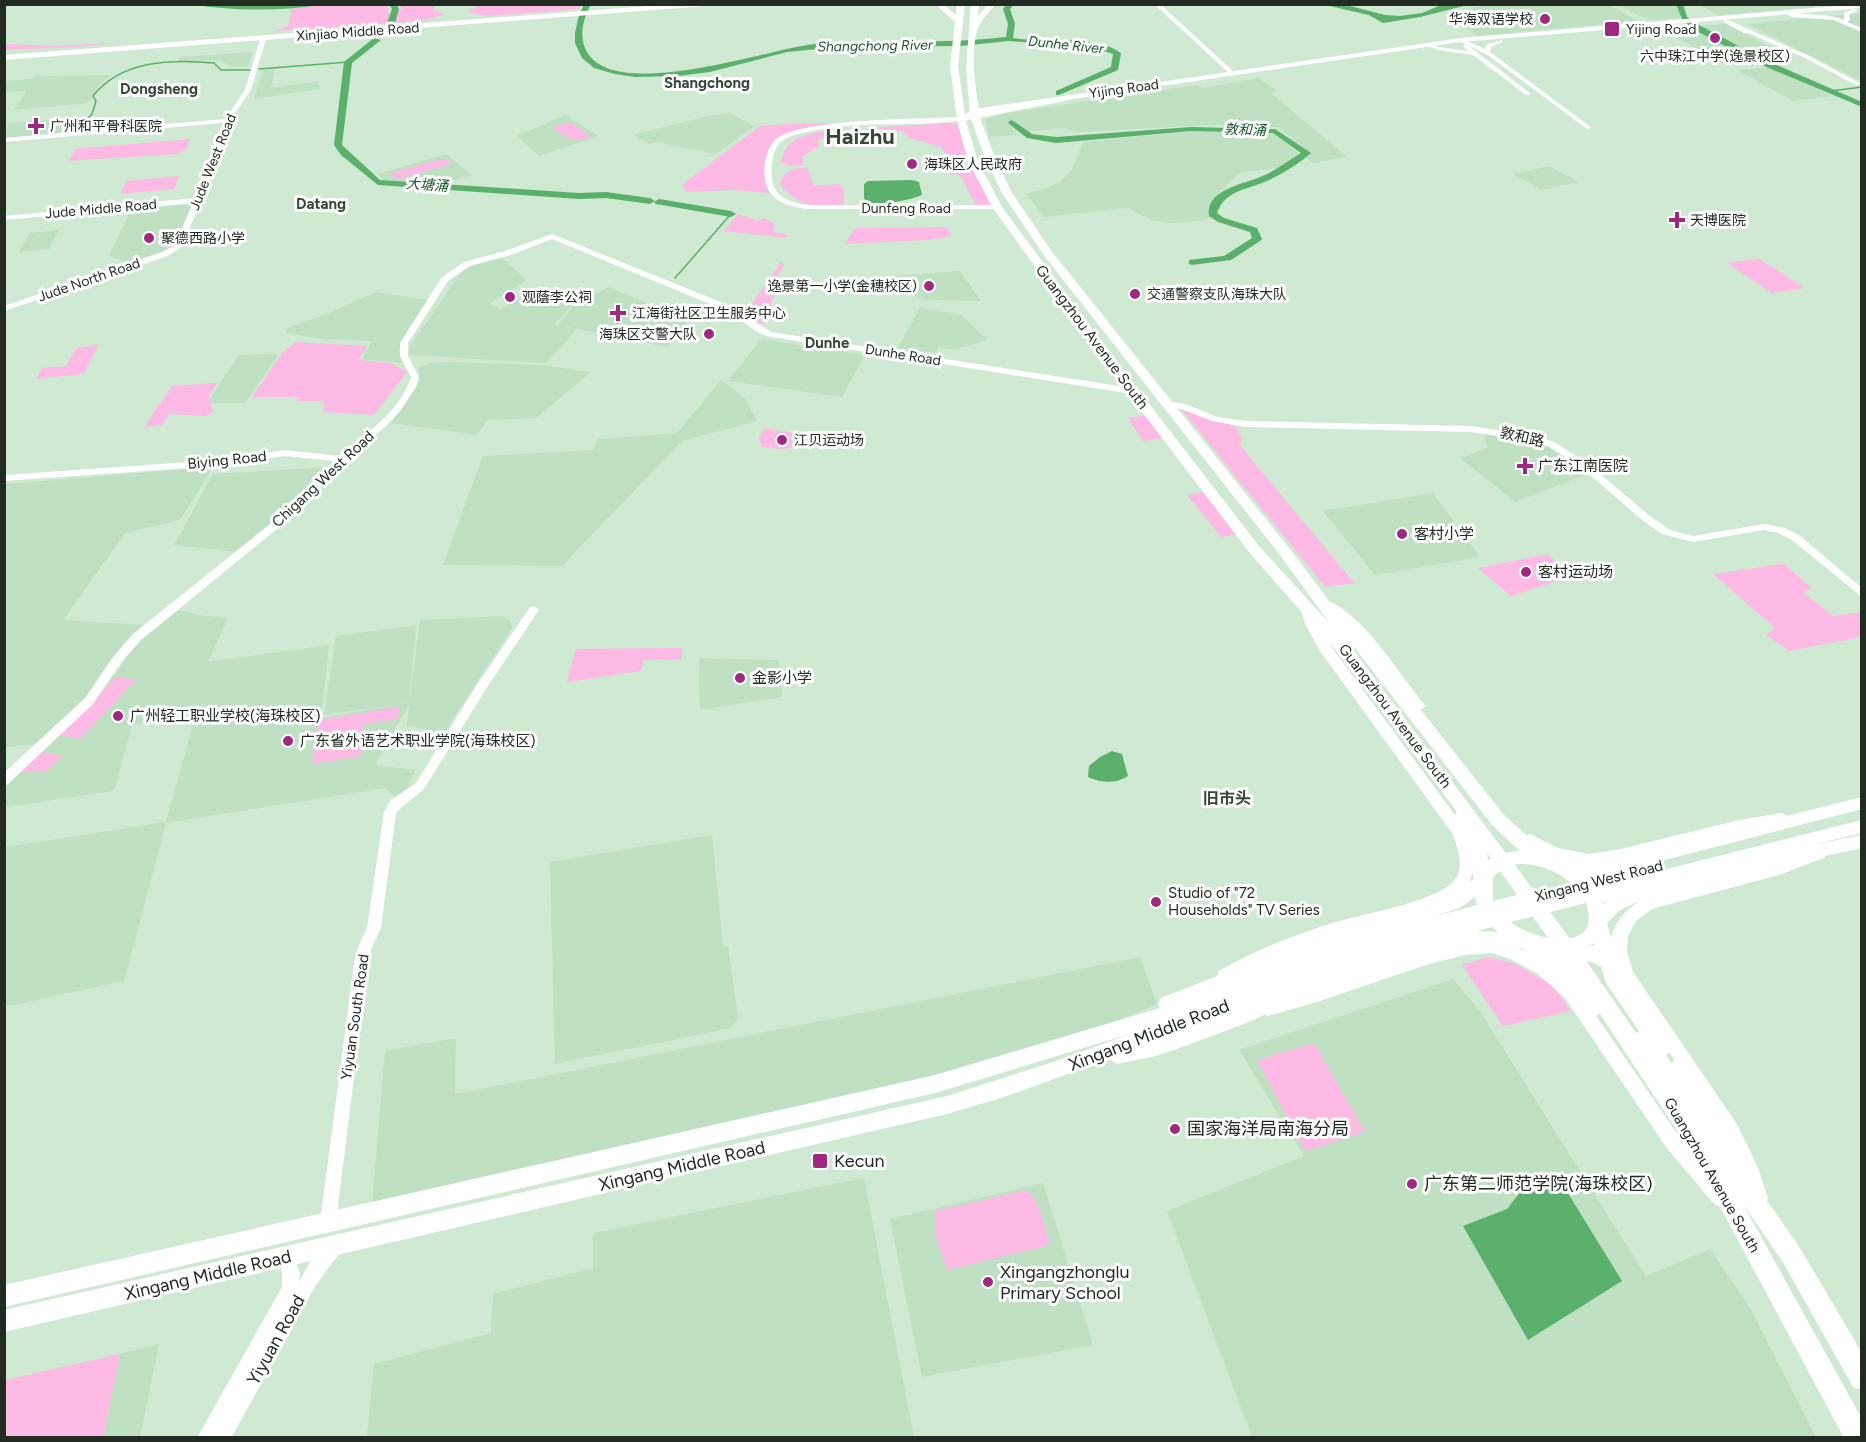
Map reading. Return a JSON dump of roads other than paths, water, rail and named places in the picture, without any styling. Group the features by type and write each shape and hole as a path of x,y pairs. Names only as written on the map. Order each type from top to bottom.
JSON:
{"highway":[{"name":"Xinjiao Middle Road","path":"42,53 552,17 671,4"},
{"name":"Xinjiao Middle Road","path":"4,55 711,4"},
{"path":"697,6 729,4"},
{"path":"938,4 959,21"},
{"name":"Guangzhou Avenue South","path":"961,4 954,73 968,116 980,133 999,179 1020,215 1325,604 1346,636 1445,763 1581,951 1762,1212 1791,1256 1862,1377"},
{"name":"Guangzhou Avenue South","path":"975,4 972,40 973,97 965,139 975,166 997,207 1024,247 1132,391 1266,563 1355,662 1553,928 1670,1100 1710,1164 1858,1437"},
{"path":"972,40 985,11 993,4"},
{"path":"4,55 91,48"},
{"path":"973,97 989,104 1017,106"},
{"path":"968,116 1069,97"},
{"path":"965,139 980,133"},
{"path":"1325,604 1359,640 1498,820 1520,840 1552,863"},
{"path":"1306,607 1468,828 1478,853 1482,882"},
{"path":"1478,853 1489,854 1516,848 1520,840"},
{"path":"1598,922 1607,961 1617,983 1722,1136 1762,1212"},
{"path":"1530,942 1584,992 1739,1219"},
{"path":"1565,972 1561,963 1564,959 1592,952 1607,961"}],"main road":[{"name":"Yijing Road","path":"1069,97 1431,46 1860,8"},
{"name":"Yijing Road","path":"1498,39 1789,14"},
{"name":"Yijing Road","path":"1044,103 1431,46"},
{"path":"1325,604 1336,610 1361,634 1508,821 1541,847 1587,863 1739,826 1807,816"},
{"path":"1306,607 1311,624 1325,648 1463,840 1468,859 1467,869 1453,897"},
{"path":"1552,863 1615,866 1862,803"},
{"name":"Xingang West Road","path":"1341,956 1451,929 1786,839 1862,815"},
{"name":"Xingang West Road","path":"1786,839 1862,826"},
{"path":"1587,863 1589,879 1602,893 1627,906 1676,884 1862,841"},
{"path":"1598,922 1597,907 1590,892 1569,872 1552,863 1524,856 1507,858 1488,870 1482,882 1484,898 1492,915 1509,931 1530,942 1550,947 1569,947 1588,938 1608,909 1662,900 1779,869 1830,848"},
{"path":"1084,1039 1291,955 1396,920 1453,897 1482,882"},
{"path":"1208,987 1246,963 1331,929 1453,897 1476,905 1491,933 1490,942"},
{"path":"1627,906 1619,949 1629,981 1734,1138 1752,1173 1762,1212"},
{"path":"1248,1014 1287,994 1417,951 1465,939 1490,942 1530,942"},
{"path":"1090,1059 1172,1042 1248,1014 1317,995 1426,957 1490,942 1544,969 1571,993 1672,1141 1739,1219"},
{"name":"Xingang Middle Road","path":"4,1296 935,1084 1182,1009 1341,956"},
{"name":"Xingang Middle Road","path":"4,1321 930,1109 1000,1090 1090,1059 1341,956"}],"street":[{"path":"1156,4 1232,73"},
{"path":"1844,20 1846,14 1860,8"},
{"path":"1826,11 1862,28"},
{"path":"1789,14 1815,15 1844,20"},
{"path":"1726,21 1858,84"},
{"name":"Jude West Road","path":"173,251 177,247 198,200 227,122 248,90 263,39"},
{"path":"1487,53 1488,46 1498,39"},
{"path":"1465,43 1487,53 1589,128"},
{"path":"1465,43 1477,57 1535,99"},
{"path":"1431,46 1456,49 1477,57"},
{"path":"1546,106 1579,129"},
{"name":"Dunfeng Road","path":"968,116 825,128 800,131 781,138 773,145 770,155 772,190 777,196 792,204 815,208 997,207"},
{"path":"4,141 227,122"},
{"path":"4,141 227,122"},
{"name":"Jude Middle Road","path":"4,218 198,200"},
{"name":"Dunhe Road","path":"552,236 730,309 762,332 1132,391"},
{"name":"Chigang West Road","path":"4,782 89,701 117,660 137,637 295,509 341,459 384,423 412,387 415,377 404,356 404,343 446,279 467,264 508,253 552,236"},
{"name":"Jude North Road","path":"5,310 173,251"},
{"name":"敦和路","path":"1166,404 1189,408 1215,419 1245,424 1470,429 1535,438 1562,450 1584,465 1646,518 1666,532 1693,538 1764,527 1780,530 1796,538 1862,594"},
{"name":"Biying Road","path":"4,478 217,463 285,453 341,459"},
{"name":"Biying Road","path":"4,472 83,466 112,469"},
{"name":"Yiyuan South Road","path":"328,1222 361,964 365,947 374,928 390,812 396,804 420,786 482,686 534,610"},
{"name":"Yiyuan Road","path":"221,1437 310,1280 324,1258 336,1246"},
{"name":"Yiyuan Road","path":"206,1437 287,1295 291,1273 286,1258"}],"waterway":[{"path":"64,4 106,4"},
{"name":"大塘涌","path":"391,23 396,9 392,4"},
{"name":"Shangchong River","path":"588,4 578,33 579,43 585,57 597,66 615,72 635,74 678,74 710,70 787,50 813,46 936,44 1009,39"},
{"name":"Shangchong River","path":"1009,39 1012,27 1006,9 1011,4"},
{"path":"1679,4 1684,18 1696,27 1760,61 1862,105"},
{"name":"Dunhe River","path":"1009,39 1095,45 1117,53 1115,68 1059,93"},
{"name":"大塘涌","path":"377,40 348,62 338,145 378,182 579,196 606,195 650,201"},
{"path":"75,132 92,114 96,101 93,96 118,75 133,69 148,64 181,61 214,63 221,70 250,70"},
{"path":"259,69 348,62"},
{"path":"1831,91 1862,87"},
{"name":"敦和涌","path":"1012,122 1030,136 1056,140 1191,129 1275,131 1307,153 1268,177 1232,190 1215,205 1212,214 1221,220 1254,230 1257,239 1227,258 1192,262"},
{"name":"大塘涌","path":"659,202 731,214"},
{"path":"675,278 731,214"}],"place":[{"name":"华海双语学校","path":"1545,19"},
{"name":"Yijing Road","path":"1612,29"},
{"name":"六中珠江中学(逸景校区)","path":"1715,38"},
{"name":"广州和平骨科医院","path":"36,126"},
{"name":"海珠区人民政府","path":"912,164"},
{"name":"天博医院","path":"1677,220"},
{"name":"聚德西路小学","path":"149,238"},
{"name":"逸景第一小学(金穗校区)","path":"929,286"},
{"name":"交通警察支队海珠大队","path":"1135,294"},
{"name":"观蔭李公祠","path":"510,297"},
{"name":"江海街社区卫生服务中心","path":"618,313"},
{"name":"海珠区交警大队","path":"709,334"},
{"name":"江贝运动场","path":"782,440"},
{"name":"广东江南医院","path":"1525,466"},
{"name":"客村小学","path":"1402,534"},
{"name":"客村运动场","path":"1526,572"},
{"name":"金影小学","path":"740,678"},
{"name":"广州轻工职业学校(海珠校区)","path":"118,716"},
{"name":"广东省外语艺术职业学院(海珠校区)","path":"288,741"},
{"name":"Studio of \"72 Households\" TV Series","path":"1156,902"},
{"name":"国家海洋局南海分局","path":"1175,1129"},
{"name":"Kecun","path":"820,1161"},
{"name":"广东第二师范学院(海珠校区)","path":"1412,1184"},
{"name":"Xingangzhonglu Primary School","path":"988,1282"}],"district":[{"name":"Shangchong","path":"707,83"},
{"name":"Dongsheng","path":"159,89"},
{"name":"Haizhu","path":"860,136"},
{"name":"Datang","path":"321,204"},
{"name":"Dunhe","path":"827,343"},
{"name":"旧市头","path":"1227,798"}]}
